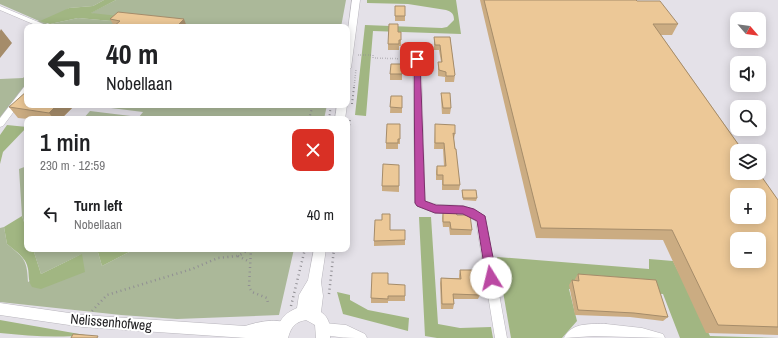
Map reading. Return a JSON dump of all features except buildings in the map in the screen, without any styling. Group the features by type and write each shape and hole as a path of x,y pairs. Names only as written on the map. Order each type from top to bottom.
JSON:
{"street":[{"path":"350,45 356,0"},
{"path":"0,8 39,24"},
{"path":"417,59 420,203 435,209 463,210 470,212 481,219 501,338"},
{"path":"0,124 24,93"},
{"path":"309,313 316,296 314,282 319,252"},
{"name":"Nelissenhofweg","path":"0,309 83,321 280,334"},
{"path":"280,334 292,317 309,313 320,319 324,334 346,331 361,338"},
{"path":"570,338 576,332 592,330 647,333 659,338"}],"path":[{"path":"358,55 374,55 373,58 417,59"},
{"path":"350,93 357,63"},
{"path":"350,122 351,115"},
{"path":"83,321 107,296 192,269 218,258 237,256 245,252"},
{"path":"251,252 249,287 252,292 267,298 268,304"},
{"path":"292,297 298,282 304,252"},
{"path":"328,301 334,252"},
{"path":"237,256 250,262"}],"green space":[{"path":"0,0 104,0 93,6 69,8 46,24 33,24 39,21 0,4"},
{"path":"104,0 116,0 91,13 128,17 123,22 78,18 50,24 40,21 69,8 93,6"},
{"path":"116,0 346,0 342,24 50,24 78,18 123,22 90,13"},
{"path":"367,0 456,0 461,34 373,31 366,116 355,115 365,25 442,28 447,27 454,20 454,16 446,10 408,4 367,3"},
{"path":"24,77 24,92 0,123 0,79"},
{"path":"111,108 326,108 325,116 140,116 143,112"},
{"path":"90,111 131,116 86,116"},
{"path":"7,125 24,127 24,130 3,152 0,164 0,135"},
{"path":"24,167 24,222 22,216 19,169"},
{"path":"22,216 24,222 24,252 34,252 41,274 82,254 85,272 41,289 32,287 26,262 7,244 4,227"},
{"path":"419,217 431,217 438,324 460,328 491,327 493,338 437,338 425,336"},
{"path":"4,227 7,244 24,260 27,268 28,282 82,254 41,274 34,252 98,252 102,266 129,252 293,252 279,315 177,319 121,315 0,302 0,228"},
{"path":"98,252 129,252 102,266"},
{"path":"497,257 649,269 649,259 673,261 710,336 778,338 680,338 663,294 569,289 577,321 562,338 511,338"},
{"path":"337,292 350,295 350,300 368,310 409,318 408,331 343,314"},
{"path":"0,320 85,335 43,336 0,333"}],"route":[{"path":"417,59 420,203 435,209 463,210 470,212 481,219 491,278"}]}
